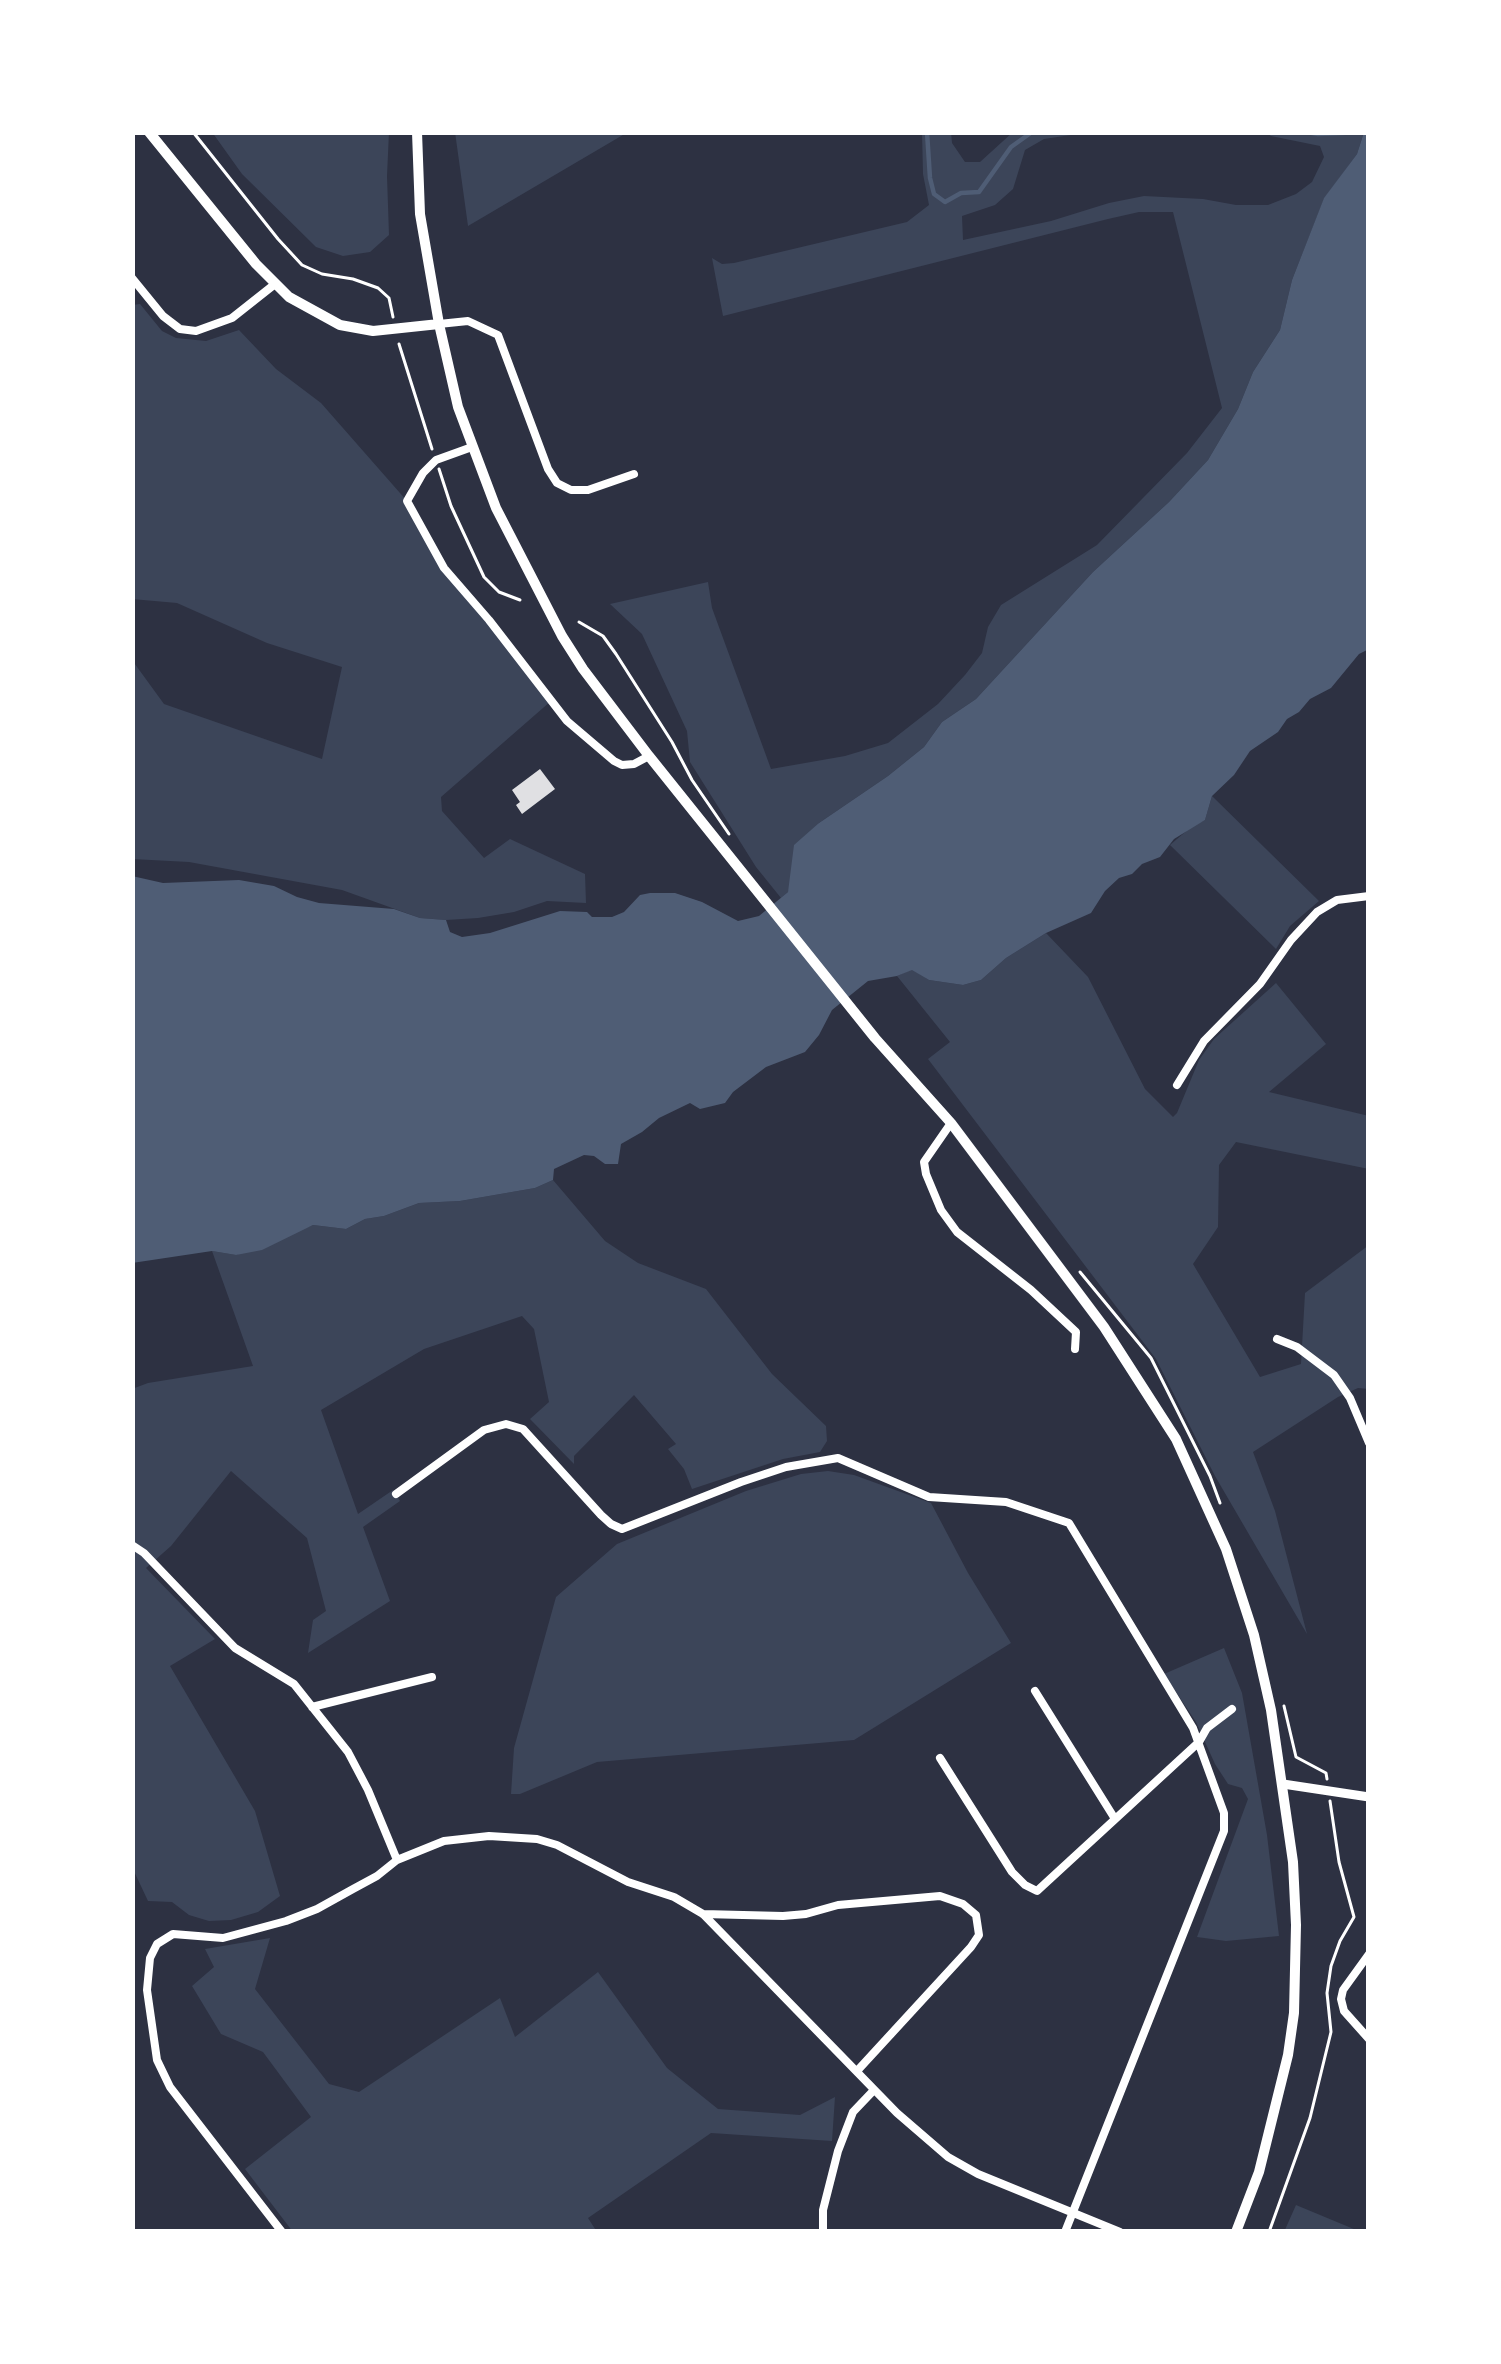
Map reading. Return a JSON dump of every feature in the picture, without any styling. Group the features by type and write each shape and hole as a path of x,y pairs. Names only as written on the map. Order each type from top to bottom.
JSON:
{"main road":[{"path":"417,132 420,214 458,407 496,508 562,636 649,756 875,1038 951,1123 1104,1327 1176,1439 1226,1550 1254,1635 1271,1710 1295,1904 1294,2013 1281,2090 1259,2172 1236,2232"},
{"path":"154,133 289,297 340,325 373,331 439,324"}],"street":[{"path":"132,278 164,316 180,328 196,331 232,318 275,284"},
{"path":"439,324 468,321 498,335 556,483 571,490 588,490 634,474"},
{"path":"472,447 436,460 407,501 444,568 567,721 622,765 649,756"},
{"path":"1177,1085 1204,1041 1260,984 1317,912 1337,900 1369,896"},
{"path":"951,1123 924,1162 941,1210 958,1232 1076,1331 1076,1348"},
{"path":"1276,1340 1297,1347 1334,1375 1350,1398 1369,1443"},
{"path":"396,1494 484,1430 506,1424 523,1429 601,1515 622,1528 786,1467 838,1458 929,1497 1006,1502 1069,1523 1199,1742 1224,1813 1224,1831 1065,2232"},
{"path":"132,1545 236,1648 294,1684 348,1752 397,1860"},
{"path":"312,1706 432,1677"},
{"path":"1035,1691 1115,1820"},
{"path":"940,1758 1012,1872 1037,1891 1232,1709"},
{"path":"1283,1784 1369,1797"},
{"path":"282,2232 170,2087 157,2060 149,2021 150,1958 157,1944 173,1934 223,1938 286,1921 317,1909 397,1860 466,1837 537,1839 556,1845 703,1914 874,2090 948,2157 1120,2232"},
{"path":"703,1914 783,1916 838,1905 940,1896 963,1904 976,1915 979,1935 971,1947 856,2071"},
{"path":"1369,1954 1341,1999 1344,2011 1369,2039"},
{"path":"823,2232 823,2210 838,2151 853,2112 874,2090"}],"path":[{"path":"193,132 302,265 353,279 389,298 401,353 451,506 484,577 499,592 520,599"},
{"path":"579,622 603,636 616,654 730,835"},
{"path":"1076,1268 1151,1358 1225,1516"},
{"path":"1269,2232 1310,2118 1331,2032 1327,1993 1331,1966 1354,1917 1339,1862 1326,1773 1297,1757 1282,1699"}],"shaded area":[{"path":"212,132 389,132 389,235 370,252 343,256 316,247 242,174"},
{"path":"455,132 628,132 468,226"},
{"path":"922,132 951,132 952,143 965,162 980,162 1013,132 1091,132 1044,139 1025,150 1013,189 995,205 962,216 963,240 1144,196 1268,205 1312,182 1324,157 1320,146 1265,132 1364,132 1357,154 1324,199 1292,280 1280,330 1208,460 1093,572 976,699 942,722 924,747 888,776 819,823 781,898 690,762 687,731 642,634 610,604 708,582 712,608 771,769 888,743 938,704 965,675 982,653 988,627 1001,605 1097,545 1187,453 1222,408 1173,212 1139,212 1108,219 723,316 712,258 722,264 734,263 907,222 929,205"},
{"path":"1364,132 1369,132 1369,649 1359,654 1331,688 1310,699 1278,732 1250,751 1212,796 1205,820 1174,839 1160,857 1119,878 1091,913 1046,933 981,980 963,985 929,980 912,970 868,981 832,1010 805,1052 766,1067 725,1103 700,1109 690,1103 659,1118 621,1144 618,1164 584,1155 554,1169 553,1180 535,1188 419,1203 346,1229 313,1225 262,1250 236,1255 212,1251 132,1263 132,876 163,883 239,880 274,886 319,903 394,909 446,920 450,932 462,937 560,911 612,917 640,895 650,893 675,893 738,921 759,916 788,892 794,845 888,776 924,747 942,722 976,699 1093,572 1208,460 1280,330 1292,280 1324,198 1357,154"},
{"path":"140,304 162,331 176,338 206,341 239,330 276,369 321,403 407,501 444,568 551,701 441,797 442,811 484,858 510,839 585,874 586,903 547,901 478,918 420,918 342,890 189,862 132,859 132,660 164,704 322,759 342,667 267,643 177,603 132,599 132,305"},
{"path":"1212,796 1319,901 1290,926 1276,949 1170,845 1205,820"},
{"path":"1046,933 1088,977 1145,1089 1173,1117 1214,1039 1276,983 1326,1044 1269,1092 1369,1116 1369,1169 1236,1142 1219,1165 1218,1227 1193,1264 1260,1377 1301,1364 1305,1293 1369,1245 1369,1389 1358,1388 1338,1397 1253,1452 1275,1511 1307,1634 1215,1476 1156,1359 928,1059 950,1042 897,976 912,969 929,980 963,985 981,980"},
{"path":"553,1180 605,1241 638,1263 706,1289 772,1374 826,1426 827,1441 820,1452 692,1489 668,1449 676,1444 634,1395 574,1456 574,1464 530,1419 549,1402 534,1329 522,1316 424,1349 321,1410 358,1514 393,1490 400,1501 363,1527 390,1601 308,1653 313,1620 326,1611 307,1538 231,1471 171,1546 146,1568 215,1639 170,1666 255,1811 280,1896 258,1912 209,1921 189,1915 172,1902 148,1901 132,1867 132,1389 253,1366 212,1251 236,1255 313,1225 346,1229 419,1203 460,1201 535,1188"},
{"path":"828,1471 854,1475 931,1503 1011,1643 854,1740 597,1762 511,1794 514,1748 556,1597 617,1544 746,1491"},
{"path":"1224,1648 1242,1693 1279,1936 1226,1941 1197,1937 1248,1799 1242,1788 1228,1784 1164,1674"},
{"path":"270,1938 255,1989 329,2084 359,2092 500,1998 515,2037 598,1972 667,2068 718,2109 800,2115 835,2097 832,2141 711,2133 588,2218 597,2232 293,2232 245,2169 311,2117 263,2052 221,2034 192,1986 214,1967 205,1949"},
{"path":"1296,2205 1361,2232 1284,2232"}],"building":[{"path":"540,769 555,789 522,814 512,790"}],"waterway":[{"path":"927,132 934,194 945,202 961,193 979,192 1011,147 1032,132"},
{"path":"1307,132 1364,132"}]}
